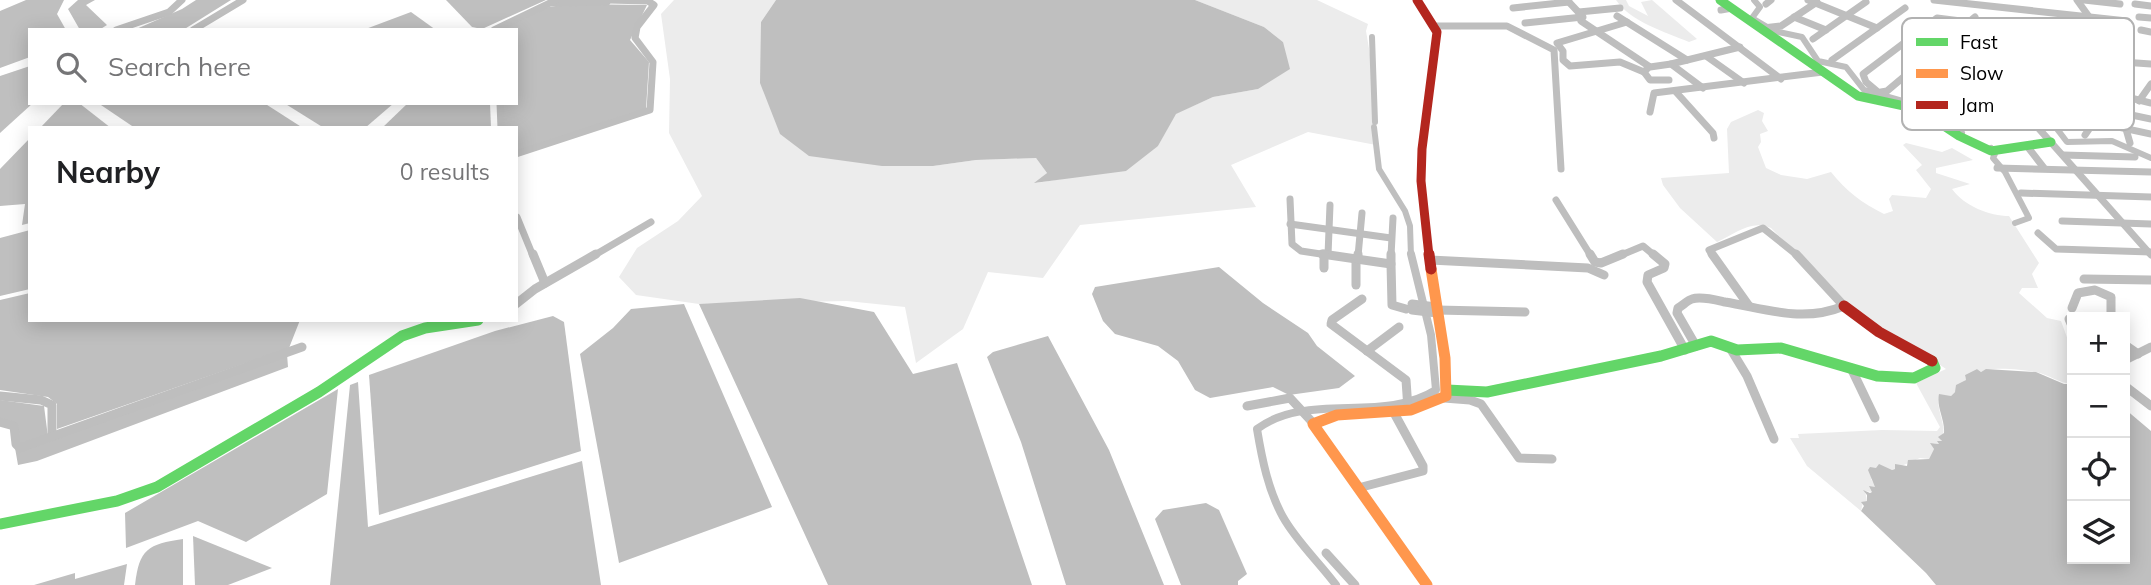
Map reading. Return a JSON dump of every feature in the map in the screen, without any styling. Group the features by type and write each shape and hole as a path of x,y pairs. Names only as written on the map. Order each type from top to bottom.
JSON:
{"street":[{"path":"122,28 169,12 181,0"},
{"path":"195,28 243,0"},
{"path":"1416,0 1437,32 1421,178 1446,394"},
{"path":"1676,0 1781,79"},
{"path":"1934,0 2099,18"},
{"path":"2077,0 2090,17"},
{"path":"2084,0 2120,4"},
{"path":"498,28 553,1 648,1 654,5 635,34 637,42 653,62 650,110 563,141 518,153"},
{"path":"1513,8 1568,1 1583,17 1525,23"},
{"path":"1765,28 1781,26 1814,1 1877,29"},
{"path":"1813,39 1866,2"},
{"path":"1937,18 1973,17 1967,2"},
{"path":"2135,4 2151,6"},
{"path":"1724,6 1765,28 1858,96 1902,101"},
{"path":"1579,12 1620,8"},
{"path":"1832,60 1905,9"},
{"path":"1617,16 1687,60"},
{"path":"1794,17 1826,30"},
{"path":"2138,17 2151,18"},
{"path":"1581,21 1647,70 1651,80 1669,80"},
{"path":"1627,22 1557,42 1563,51 1566,64 1572,66 1620,62 1647,70 1740,47"},
{"path":"1435,26 1507,26 1553,50 1561,169"},
{"path":"2141,30 2151,32"},
{"path":"1885,97 1871,88 1864,80 1863,74 1902,44"},
{"path":"1706,56 1744,83"},
{"path":"1671,64 1703,88"},
{"path":"1650,112 1653,94 1823,72"},
{"path":"1885,97 1886,92 1902,78"},
{"path":"2139,101 2151,85"},
{"path":"1676,92 1713,133 1714,138"},
{"path":"2134,99 2151,103"},
{"path":"500,105 501,126"},
{"path":"2134,114 2151,119"},
{"path":"1952,130 1959,136 1994,151 2051,142"},
{"path":"2040,130 2150,253"},
{"path":"2085,135 2089,130"},
{"path":"2126,130 2130,143"},
{"path":"2131,130 2151,134"},
{"path":"2027,146 2044,168"},
{"path":"2063,155 2136,157"},
{"path":"1999,168 2151,172"},
{"path":"2021,193 2151,197"},
{"path":"1290,199 1292,243 1301,251 1391,264"},
{"path":"1556,200 1595,262 1601,263 1643,246 1665,264 1664,268 1648,275 1647,282 1690,348"},
{"path":"1324,268 1330,205"},
{"path":"1356,285 1362,213"},
{"path":"1392,218 1393,306 1525,312"},
{"path":"518,219 545,283"},
{"path":"2062,221 2151,224"},
{"path":"518,303 545,283 651,222"},
{"path":"1290,224 1391,238"},
{"path":"1314,424 1326,417 1408,409 1446,394 1487,392 1690,348 1711,341 1743,351 1772,347 1877,376 1922,376 1936,366 1932,360 1879,332 1844,306 1787,247 1763,228 1709,250 1749,306"},
{"path":"2038,233 2056,249 2150,253"},
{"path":"1430,260 1588,268 1604,275"},
{"path":"2084,279 2151,281"},
{"path":"2072,308 2078,293 2095,290 2111,297 2112,312"},
{"path":"1362,299 1331,322 1408,383 1408,409"},
{"path":"1690,348 1677,317 1678,308 1698,299 1784,314 1810,315 1844,306"},
{"path":"0,524 117,500 157,487 319,393 402,336 425,328 465,322"},
{"path":"1367,351 1399,327"},
{"path":"0,422 14,426 16,444 20,448 302,347"},
{"path":"2130,358 2151,347"},
{"path":"1730,348 1747,376 1774,439"},
{"path":"2130,349 2137,354"},
{"path":"1851,368 1875,418"},
{"path":"2130,390 2151,406"},
{"path":"1446,394 1481,404 1522,460 1552,459"},
{"path":"0,396 41,400 52,405 52,436"},
{"path":"1247,406 1290,398 1314,424 1314,429 1427,585"},
{"path":"1358,488 1423,471 1423,466 1393,411"},
{"path":"1326,553 1355,585"}],"shaded area":[{"path":"26,0 64,0 57,14 65,28 28,28 28,58 0,68 0,11"},
{"path":"78,0 95,0 86,5 107,25 102,28 79,28 68,9"},
{"path":"196,0 231,0 186,28 139,28"},
{"path":"446,0 546,0 484,28 472,27"},
{"path":"674,0 776,0 761,22 933,166 976,160 1036,158 1047,173 1036,183 1080,176 1158,146 1175,114 1213,97 1258,89 1283,42 1264,27 1195,0 1317,0 1368,24 1366,31 1375,84 1376,145 1308,132 1231,165 1256,207 1080,225 1043,278 988,272 963,329 916,363 905,307 847,301 699,304 636,295 619,277 637,248 678,221 702,196 669,133 670,79 661,14"},
{"path":"776,0 1195,0 1264,27 1283,42 1290,69 1258,89 1213,97 1176,114 1158,146 1126,171 1034,183 1047,173 1036,158 976,160 933,166 882,166 809,156 780,134 760,83 761,22"},
{"path":"1616,0 1626,0 1629,6 1648,16 1641,2 1652,0 1697,39 1689,42 1649,26 1622,8"},
{"path":"570,4 647,5 630,40 649,62 646,109 518,152 518,126 502,126 500,105 518,105 518,28 501,28 542,8"},
{"path":"411,12 433,28 368,28"},
{"path":"28,67 28,105 31,105 0,133 0,76"},
{"path":"62,105 82,105 108,126 42,126"},
{"path":"101,105 267,105 300,126 132,126"},
{"path":"287,105 392,105 367,126 321,126"},
{"path":"406,105 490,105 491,126 384,126"},
{"path":"1758,110 1764,113 1762,121 1768,131 1760,134 1761,142 1758,147 1766,168 1781,175 1807,179 1831,172 1855,196 1884,214 1893,211 1889,199 1892,195 1926,198 1931,189 1916,170 1922,165 1903,145 1906,143 1942,152 1952,148 1973,160 1936,168 1936,173 1970,184 1952,189 1970,205 1986,212 2009,216 2039,263 2032,274 2038,288 2022,288 2019,293 2047,318 2061,321 2067,337 2067,383 2036,372 2016,370 1992,369 1981,372 1977,369 1965,375 1966,380 1951,396 1939,395 1943,438 1940,444 1931,443 1934,449 1929,459 1920,458 1871,479 1876,487 1872,492 1865,491 1867,501 1863,502 1861,511 1807,466 1790,438 1799,438 1798,434 1882,430 1937,431 1940,427 1916,383 1946,369 1915,348 1889,336 1839,297 1771,228 1750,226 1717,242 1680,208 1661,178 1729,173 1727,129 1731,122"},
{"path":"28,140 28,224 22,225 25,204 0,206 0,169"},
{"path":"28,231 28,289 0,296 0,238"},
{"path":"1219,267 1263,303 1308,333 1317,346 1355,376 1339,388 1289,395 1273,387 1210,398 1195,390 1178,361 1158,346 1115,334 1103,321 1092,294 1095,287"},
{"path":"28,293 28,322 299,322 289,348 57,429 57,404 48,397 0,390 0,300"},
{"path":"800,298 874,312 913,374 957,363 1032,585 828,585 699,304"},
{"path":"684,304 772,507 619,563 580,354 613,328 631,309"},
{"path":"553,316 564,322 581,451 379,515 369,375 495,331"},
{"path":"1048,336 1109,450 1164,585 1066,585 1021,442 987,357 993,352"},
{"path":"287,354 288,367 37,461 18,465 11,425 0,424 0,400 44,406 48,437"},
{"path":"1977,369 1981,372 1986,369 2036,372 2067,384 2067,564 2130,564 2130,413 2151,431 2151,585 1936,585 1861,511 1864,506 1861,502 1867,501 1863,490 1870,493 1872,492 1869,486 1875,487 1868,470 1870,467 1876,468 1879,464 1892,470 1895,469 1895,464 1907,466 1908,460 1929,459 1934,449 1930,443 1939,444 1937,441 1942,441 1938,437 1944,433 1939,394 1951,396 1956,385 1966,380 1965,375"},
{"path":"358,382 368,527 582,461 601,585 330,585 350,385"},
{"path":"338,389 327,494 246,542 198,521 126,548 125,513"},
{"path":"1206,503 1219,510 1247,574 1238,581 1238,585 1181,585 1155,519 1163,510"},
{"path":"193,536 272,568 228,585 195,585"},
{"path":"183,539 183,585 135,585 139,563 147,550 161,543"},
{"path":"127,564 124,585 34,585 75,573 75,579"}],"waterway":[{"path":"1754,0 1760,7 1752,18 1774,31 1802,37 1818,61 1846,67 1864,90 1902,101"},
{"path":"1372,37 1375,122"},
{"path":"1374,127 1379,169 1405,211 1410,226 1411,256"},
{"path":"1958,130 1962,133"},
{"path":"2058,130 2067,142 2112,141 2151,158"},
{"path":"1991,148 1995,154 1993,158 2005,172 2029,218 2015,223"},
{"path":"1336,585 1283,517 1266,474 1257,429 1277,418 1299,412 1392,405 1415,400 1436,390 1431,335 1411,254"}],"traffic: fast":[{"path":"1720,0 1858,96 1902,106"},
{"path":"1950,130 1991,151 2051,142"},
{"path":"0,524 117,501 157,487 319,392 402,336 425,328 465,322"},
{"path":"1447,390 1487,392 1661,356 1711,341 1737,350 1781,348 1877,376 1914,378 1935,368 1932,361"}],"traffic: slow":[{"path":"1427,585 1313,424 1337,415 1411,410 1446,396 1445,358 1431,269"}],"traffic: jam":[{"path":"1417,0 1437,32 1422,149 1421,181 1431,269"},
{"path":"1844,306 1879,332 1932,361"}]}
